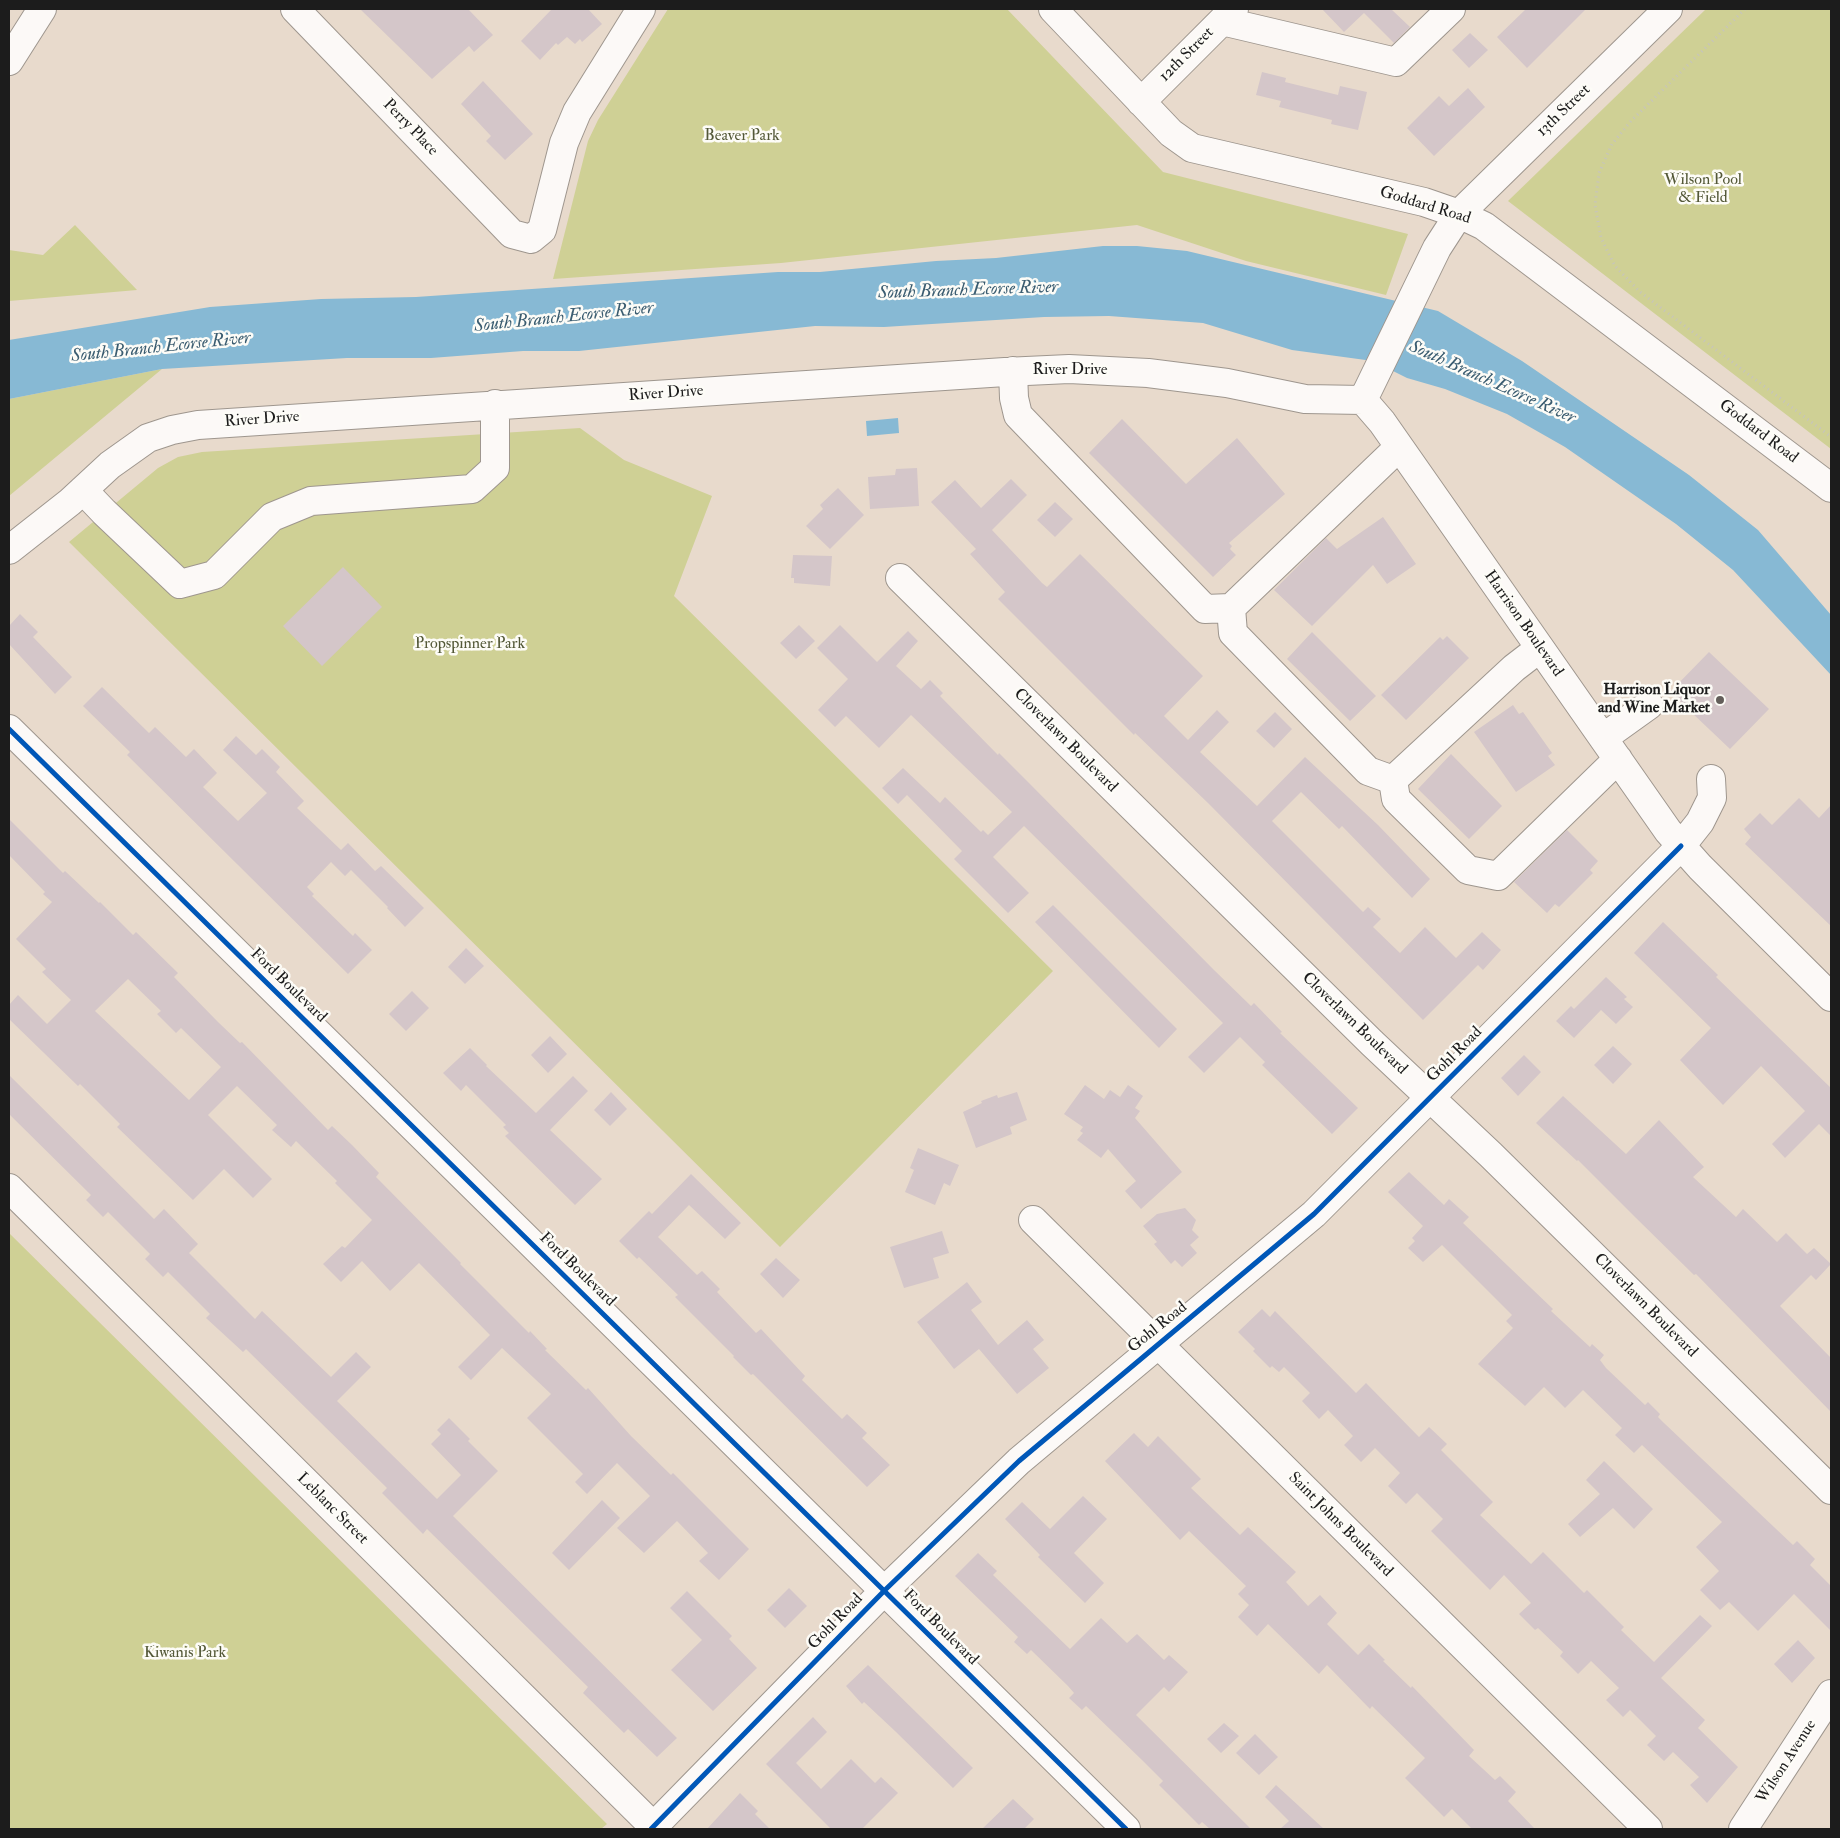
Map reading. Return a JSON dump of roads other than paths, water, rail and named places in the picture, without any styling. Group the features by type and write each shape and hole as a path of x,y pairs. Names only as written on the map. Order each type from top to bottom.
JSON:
{"street":[{"path":"9,62 42,9"},
{"name":"Perry Place","path":"295,9 512,234 531,239 542,230 564,143 577,112 641,9"},
{"name":"Goddard Road","path":"1053,9 1171,133 1192,148 1215,155 1424,202 1459,214 1503,238 1831,488"},
{"path":"1228,15 1396,62 1451,9"},
{"name":"13th Street","path":"1459,214 1668,9"},
{"name":"12th Street","path":"1141,102 1228,15"},
{"path":"1363,400 1417,286 1437,248 1459,214"},
{"name":"River Drive","path":"9,550 110,466 148,438 172,430 198,425 495,404 1069,369 1148,373 1227,383 1305,399 1363,400"},
{"path":"1013,371 1014,398 1018,415 1205,609 1231,608 1399,447"},
{"name":"Harrison Boulevard","path":"1363,400 1399,447 1610,749 1681,846 1831,997"},
{"path":"83,490 180,584 214,574 272,517 311,501 472,489 495,468 495,404"},
{"name":"Cloverlawn Boulevard","path":"900,578 1831,1490"},
{"path":"1231,608 1233,633 1368,771 1393,780"},
{"path":"1393,780 1514,668 1540,648"},
{"path":"1393,780 1396,799 1468,870 1498,876 1649,705"},
{"name":"Ford Boulevard","path":"9,730 1126,1829"},
{"name":"Gohl Road","path":"654,1828 885,1590 1019,1460 1314,1214 1431,1098 1681,846 1700,822 1712,798 1711,779"},
{"name":"Leblanc Street","path":"9,1188 654,1828"},
{"name":"Saint Johns Boulevard","path":"1033,1220 1648,1829"},
{"name":"Wilson Avenue","path":"1743,1829 1831,1694"}],"water":[{"name":"South Branch Ecorse River","path":"1103,246 1137,246 1187,251 1438,311 1522,361 1689,475 1758,530 1831,615 1831,675 1733,570 1676,524 1565,447 1507,414 1445,389 1407,378 1373,361 1292,350 1203,323 1109,316 1044,317 884,327 815,326 579,351 523,351 431,358 347,358 162,369 9,399 9,340 210,307 321,299 416,297 778,272 820,272 936,261 996,258"},
{"path":"898,418 899,433 867,436 866,421"}],"place":[{"name":"Harrison Liquor and Wine Market","path":"1720,700"}],"park label":[{"name":"Beaver Park","path":"742,137"},
{"name":"Wilson Pool & Field","path":"1703,190"},
{"name":"Propspinner Park","path":"470,645"},
{"name":"Kiwanis Park","path":"185,1654"}]}
